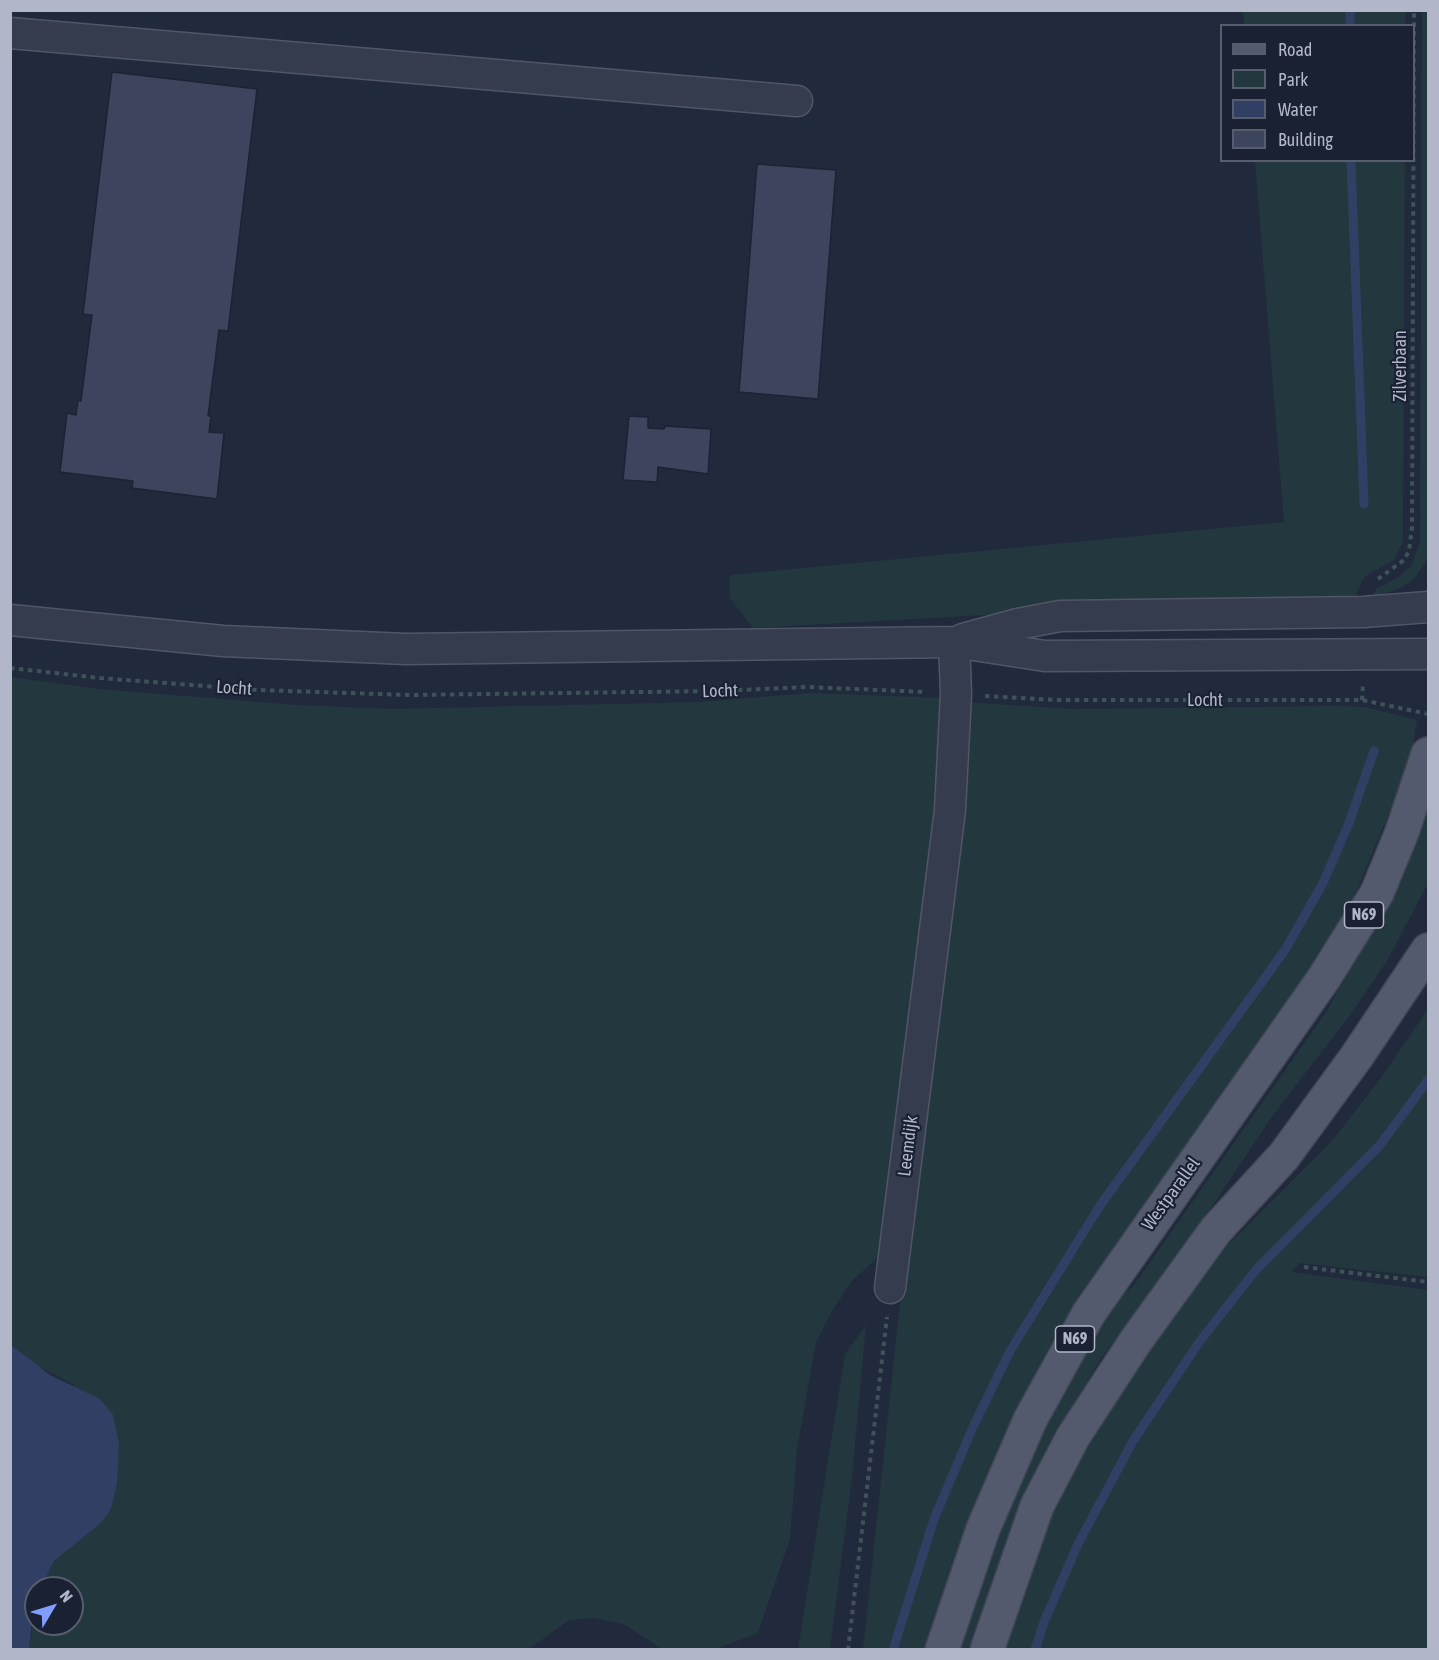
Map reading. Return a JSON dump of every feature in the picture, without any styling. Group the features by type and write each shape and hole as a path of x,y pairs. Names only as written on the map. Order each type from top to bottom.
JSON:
{"main road":[{"name":"Westparallel","path":"942,1650 983,1528 1030,1420 1089,1313 1311,997 1377,893 1402,832 1428,754"},
{"path":"987,1650 1037,1506 1073,1437 1135,1342 1216,1230 1284,1156 1357,1056 1428,950"}],"street":[{"path":"10,33 797,101"},
{"path":"954,642 1018,624 1060,616 1363,612 1428,607"},
{"path":"10,620 223,641 406,649 954,642 1045,656 1428,654"},
{"name":"Leemdijk","path":"890,1288 949,821 956,694 954,642"}],"path":[{"name":"Zilverbaan","path":"1363,612 1364,594 1368,586 1404,560 1412,540 1413,162"},
{"path":"1362,700 1363,654"},
{"name":"Locht","path":"10,668 99,678 246,689 409,695 862,687 1056,700 1362,700 1428,714"},
{"path":"1304,1267 1428,1282"},
{"path":"848,1650 890,1288"}],"green space":[{"path":"1243,11 1406,11 1405,24 1244,24"},
{"path":"1422,11 1428,11 1428,558 1414,579 1401,588 1372,598 1376,589 1397,578 1411,566 1420,541"},
{"path":"1255,162 1405,162 1403,541 1394,560 1364,577 1357,592 1356,604 1056,611 753,628 730,598 730,575 1284,522"},
{"path":"11,677 99,689 296,705 391,709 700,702 809,693 945,698 944,749 883,1246 876,1259 852,1281 832,1311 816,1343 797,1449 790,1539 758,1633 716,1649 662,1649 624,1624 593,1618 569,1620 529,1649 29,1649 31,1636 84,1636 84,1576 47,1576 54,1561 100,1524 73,1384 33,1364 11,1344"},
{"path":"964,702 1072,709 1343,706 1365,707 1417,720 1413,745 1397,794 1352,902 1324,954 1148,1210 934,1649 863,1650"},
{"path":"1428,803 1428,883 1387,961 1353,1011 1271,1118 1195,1232 1100,1360 1040,1462 975,1649 951,1650 992,1530 1102,1313 1134,1285 1326,1012 1385,907"},
{"path":"1428,1009 1428,1277 1300,1263 1291,1272 1428,1290 1428,1649 994,1650 1049,1516 1077,1463 1126,1381 1220,1253 1331,1142 1378,1082"},
{"path":"866,1325 852,1478 830,1649 798,1649 845,1354"}],"water":[{"path":"10,1344 50,1375 100,1399 113,1415 119,1444 117,1483 111,1509 100,1524 54,1561 47,1576 24,1576 24,1636 30,1636 29,1649 11,1649"}],"building":[{"path":"112,72 257,89 228,331 219,330 208,416 211,416 209,432 224,433 217,499 132,488 133,481 60,472 67,413 76,415 78,400 81,401 92,315 83,314"},
{"path":"757,164 836,170 818,399 739,392"},
{"path":"629,416 648,417 648,428 664,429 665,426 711,429 708,474 658,467 657,482 623,480"}],"waterway":[{"path":"1350,10 1350,24"},
{"path":"1351,162 1364,504"},
{"path":"893,1650 934,1519 973,1427 1010,1351 1099,1207 1285,950 1323,883 1349,823 1374,751"},
{"path":"1035,1650 1044,1622 1078,1544 1133,1441 1200,1341 1255,1271 1380,1145 1428,1080"}]}
